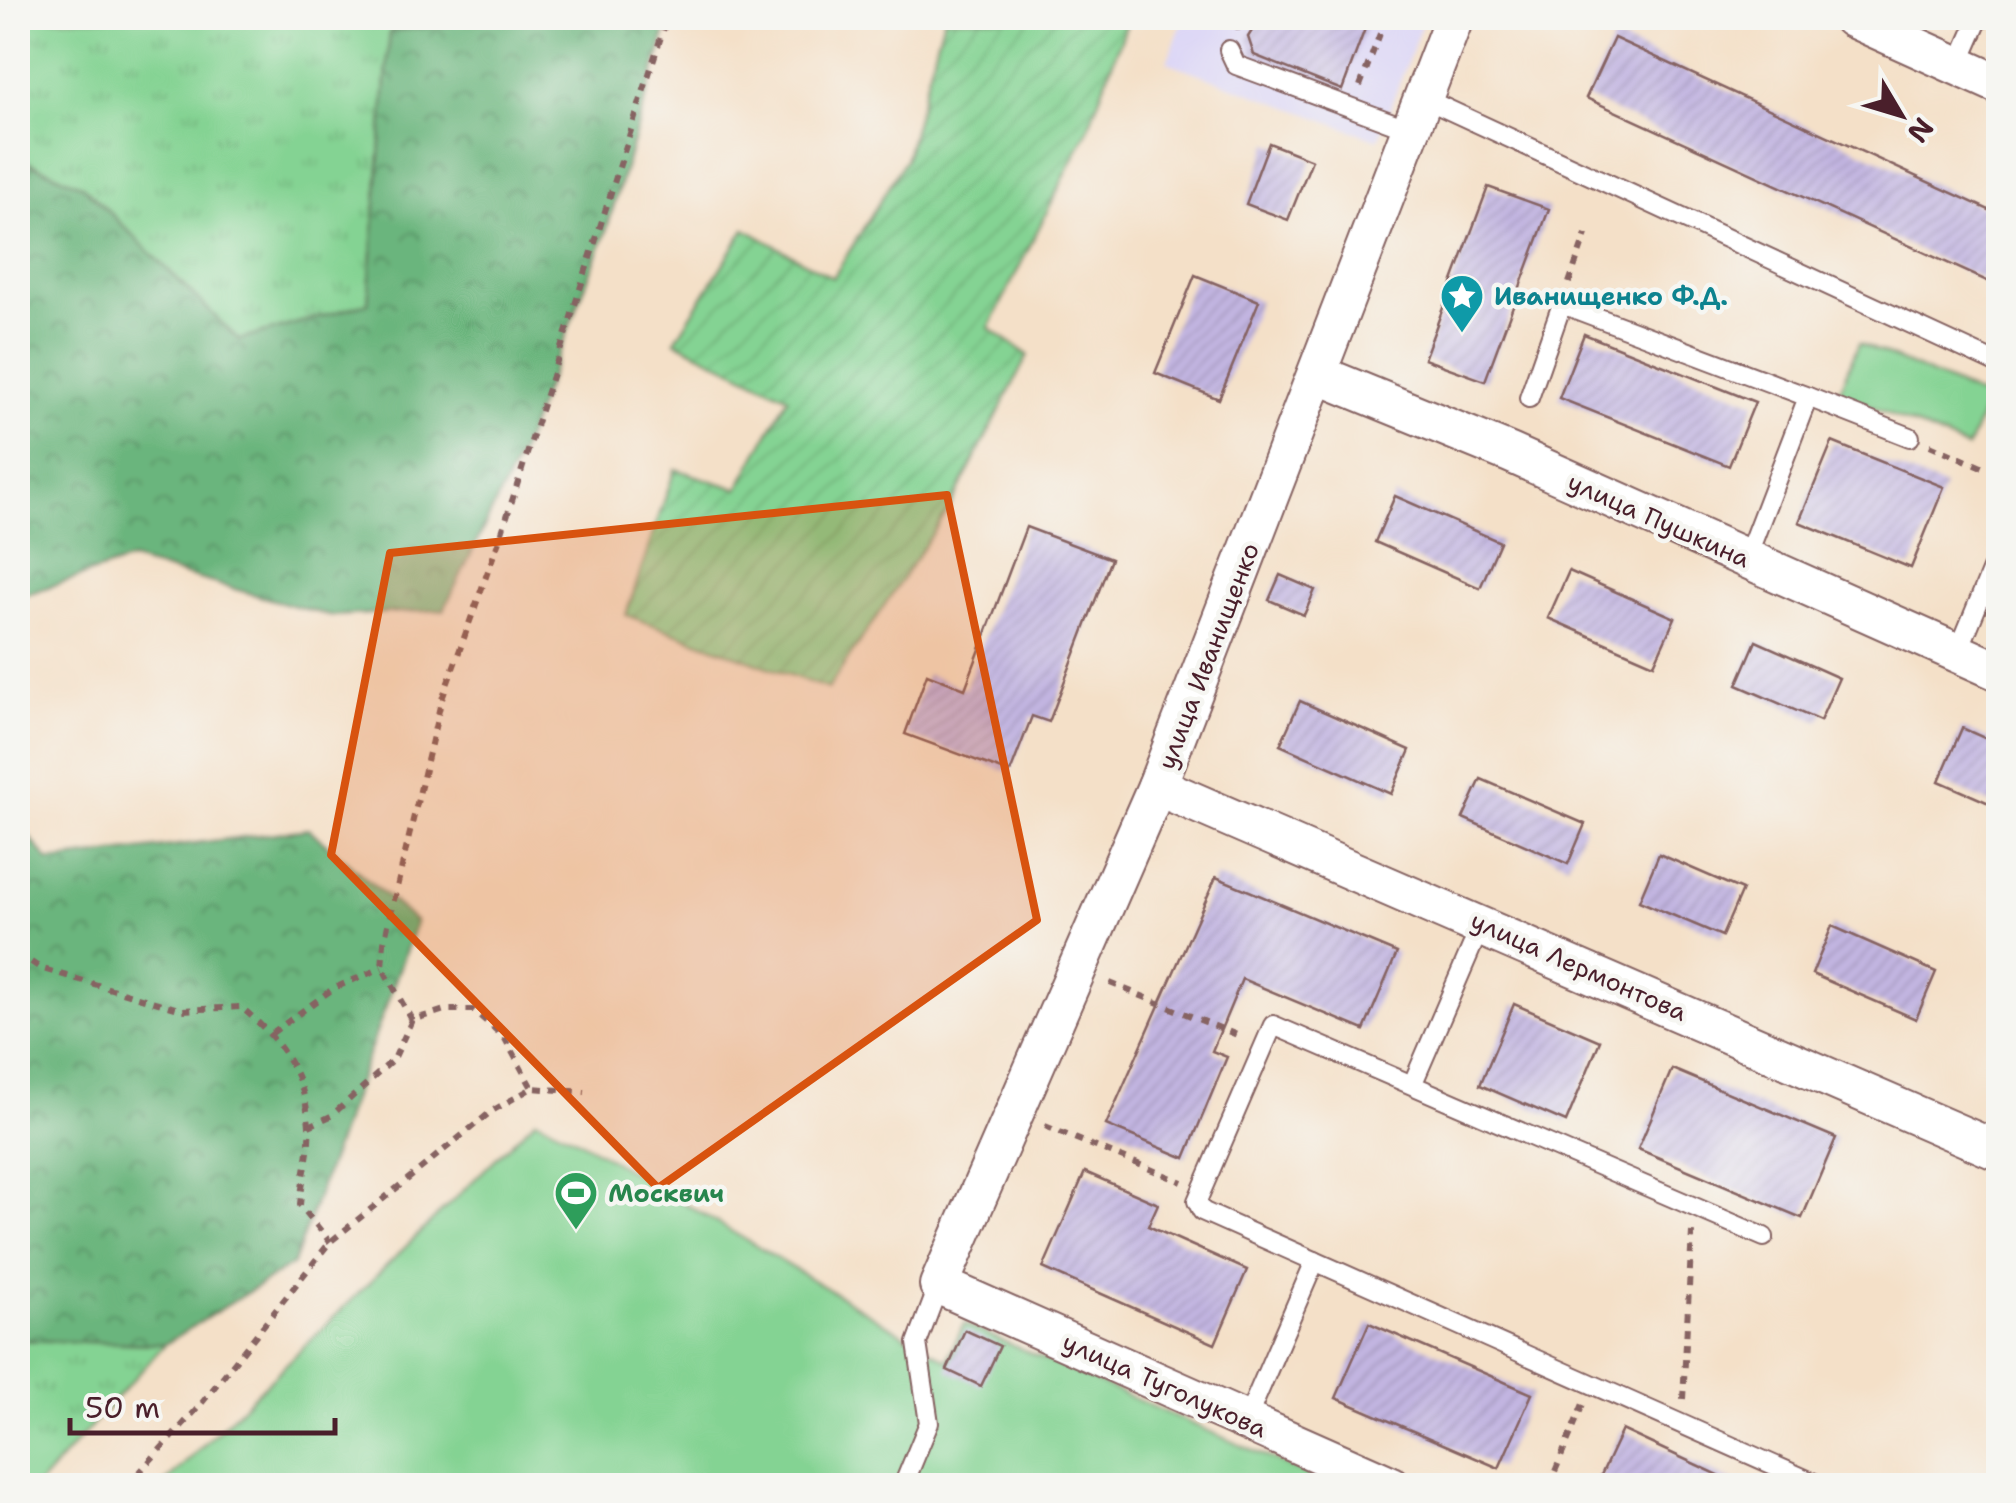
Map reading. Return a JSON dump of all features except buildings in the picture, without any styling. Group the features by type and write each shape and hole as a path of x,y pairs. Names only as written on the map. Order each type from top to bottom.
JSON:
{"street":[{"name":"улица Иванищенко","path":"939,1284 1158,786 1454,18"},
{"path":"1867,21 1998,84"},
{"name":"улица Пушкина","path":"1317,374 1998,670"},
{"name":"улица Лермонтова","path":"1158,786 1482,923 1998,1150"},
{"name":"улица Туголукова","path":"939,1284 1392,1486"}],"lane":[{"path":"1958,66 1978,18"},
{"path":"1229,50 1236,65 1352,108 1415,113 1998,364"},
{"path":"1529,398 1562,304 1910,437"},
{"path":"1746,558 1808,397"},
{"path":"1958,652 1998,554"},
{"path":"1412,1083 1482,923"},
{"path":"1764,1237 1274,1025 1262,1045 1197,1208 1821,1486"},
{"path":"1246,1420 1316,1262"},
{"path":"902,1486 929,1423 917,1343 939,1284"}],"path":[{"path":"412,1020 382,967 440,702 502,532 667,18"},
{"path":"1352,108 1386,18"},
{"path":"1562,304 1586,234"},
{"path":"1910,437 1998,474"},
{"path":"18,952 40,968 182,1010 240,1007 272,1034 300,1074 309,1126 300,1204 330,1242"},
{"path":"272,1034 334,988 382,967"},
{"path":"1099,978 1262,1045"},
{"path":"309,1126 331,1116 394,1059 412,1020 445,1010 473,1010 504,1037 532,1088"},
{"path":"127,1486 197,1408 330,1242 492,1112 532,1088 584,1092"},
{"path":"1034,1121 1201,1190"},
{"path":"1682,1424 1693,1206"},
{"path":"1549,1486 1592,1384"}],"highlighted area":[{"path":"947,495 1037,920 658,1188 331,855 390,553"}],"shaded area":[{"path":"1184,18 1424,18 1378,140 1167,62"}],"green space":[{"path":"18,18 506,18 390,31 368,303 239,341 83,186 18,158"},
{"path":"506,18 670,18 605,235 520,453 444,610 330,616 131,560 18,597 18,158 83,186 239,340 368,303 390,31"},
{"path":"944,18 1129,18 1087,131 989,328 1028,355 949,509 828,689 626,615 675,469 738,489 788,397 675,341 745,229 833,278 905,160"},
{"path":"1859,343 1988,399 1967,448 1838,392"},
{"path":"18,823 49,861 309,829 416,922 293,1264 165,1344 18,1340"},
{"name":"Москвич","path":"536,1119 575,1138 947,1360 964,1324 1331,1485 162,1486"},
{"path":"18,1340 165,1344 38,1485 18,1485"}],"place":[{"name":"Иванищенко Ф.Д.","path":"1462,334"},
{"name":"Москвич","path":"576,1231"}]}
